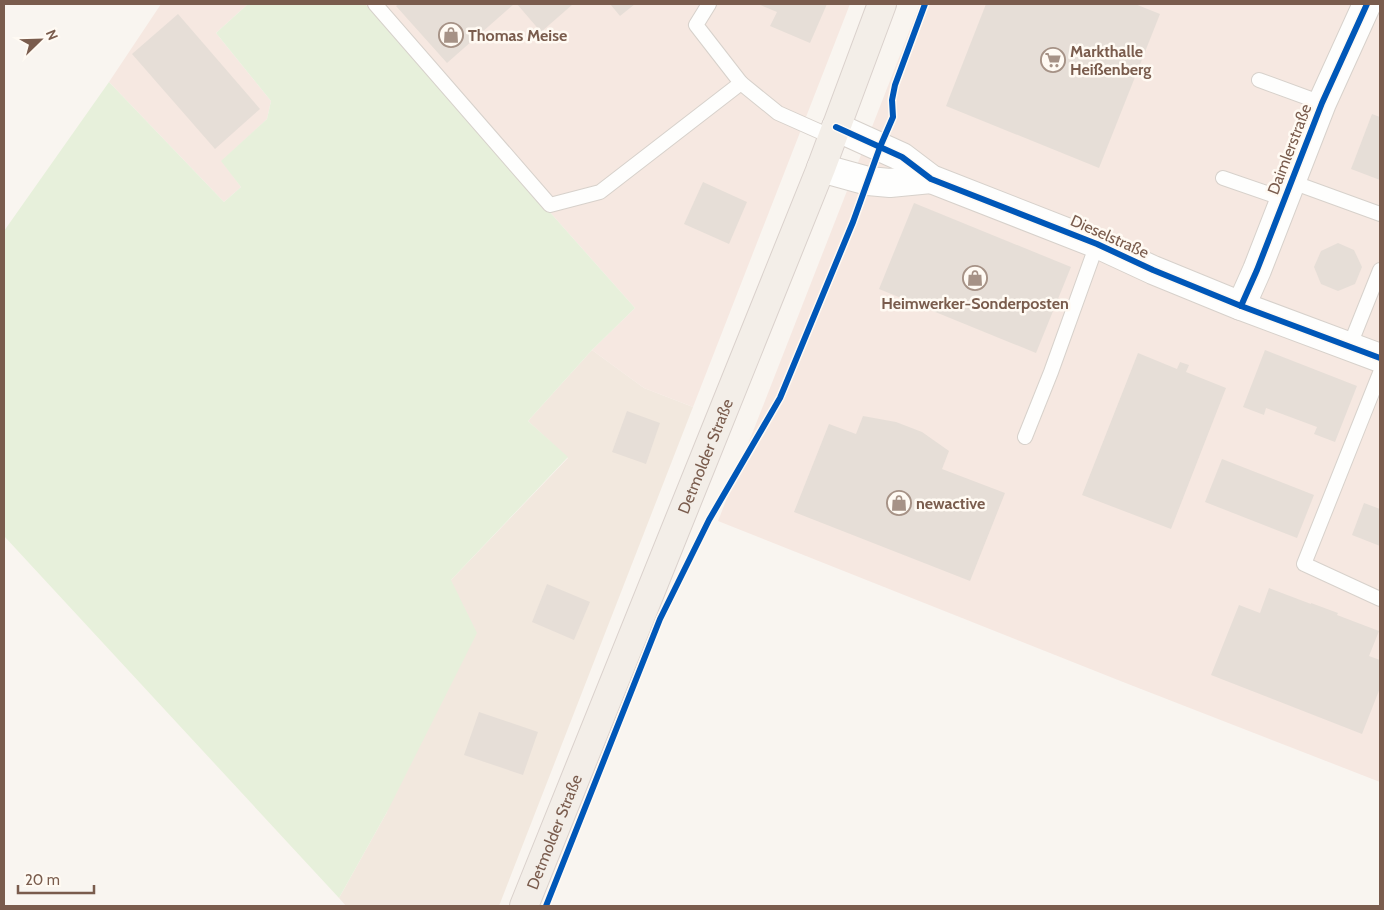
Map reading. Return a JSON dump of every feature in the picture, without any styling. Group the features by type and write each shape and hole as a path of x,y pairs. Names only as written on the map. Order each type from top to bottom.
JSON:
{"main road":[{"name":"Detmolder Straße","path":"524,906 821,168 882,4"}],"street":[{"name":"Daimlerstraße","path":"1241,306 1257,270 1322,103 1366,4"},
{"name":"Dieselstraße","path":"834,132 902,157 931,179 1097,244 1153,270 1241,306 1350,345 1380,358"},
{"name":"Dieselstraße","path":"821,168 868,181 890,183 931,179"}],"lane":[{"path":"375,4 550,205 600,192 741,83"},
{"path":"709,4 696,25 741,83 778,113 834,132"},
{"path":"1259,80 1322,103"},
{"path":"1223,178 1288,191 1380,214"},
{"path":"1025,437 1051,372 1097,244"},
{"path":"1350,345 1380,270"},
{"path":"1380,373 1304,564 1380,599"}],"shaded area":[{"path":"161,4 248,4 216,33 271,101 267,119 222,161 241,187 224,202 109,82"},
{"path":"365,4 850,4 693,407 644,388 592,350 635,308"},
{"path":"920,4 1380,4 1380,782 718,521"},
{"path":"592,350 644,388 693,407 499,906 346,906 339,898 387,812 451,580 568,458 528,421"}],"green space":[{"path":"248,4 365,4 635,308 592,350 528,421 568,457 451,580 477,633 387,812 339,898 4,536 4,231 109,82 224,202 241,187 221,161 267,119 271,101 216,33"}],"building":[{"name":"Thomas Meise","path":"399,4 514,4 447,63 396,6"},
{"name":"Thomas Meise","path":"517,4 573,4 541,32"},
{"name":"Thomas Meise","path":"610,4 635,4 620,16"},
{"path":"758,4 827,4 810,43 770,26 777,12"},
{"name":"Markthalle Heißenberg","path":"986,4 1135,4 1160,14 1099,168 946,106"},
{"path":"178,14 260,109 215,149 132,54"},
{"path":"1372,114 1380,117 1380,180 1351,169"},
{"path":"703,182 747,202 729,244 684,224"},
{"name":"Heimwerker-Sonderposten","path":"914,203 1071,267 1036,353 879,289"},
{"path":"1338,243 1354,250 1362,267 1355,284 1338,291 1321,284 1314,267 1321,251"},
{"path":"1265,350 1357,386 1335,442 1314,434 1317,427 1266,408 1264,415 1243,407"},
{"path":"1138,353 1177,369 1180,362 1189,365 1186,372 1226,388 1171,529 1082,495"},
{"path":"627,411 660,423 646,464 612,452"},
{"name":"newactive","path":"863,416 896,422 922,432 949,451 942,469 1005,493 970,581 794,512 829,424 856,434"},
{"path":"1222,459 1314,495 1297,538 1205,502"},
{"path":"1364,503 1380,509 1380,546 1352,535"},
{"path":"547,584 590,602 574,640 532,622"},
{"path":"1269,588 1338,613 1337,615 1379,631 1369,656 1380,660 1380,688 1362,734 1211,675 1239,605 1260,613"},
{"path":"479,712 538,732 523,775 464,755"}],"cycle path":[{"path":"546,906 660,619 709,520 780,398 853,222 893,117 892,100 895,85 925,4"},
{"path":"1241,306 1257,270 1322,103 1367,4"},
{"path":"836,127 902,157 931,179 1097,244 1153,270 1241,306 1380,358"}],"place":[{"name":"Thomas Meise","path":"451,35"},
{"name":"Markthalle Heißenberg","path":"1053,60"},
{"name":"Heimwerker-Sonderposten","path":"975,278"},
{"name":"newactive","path":"899,503"}]}
